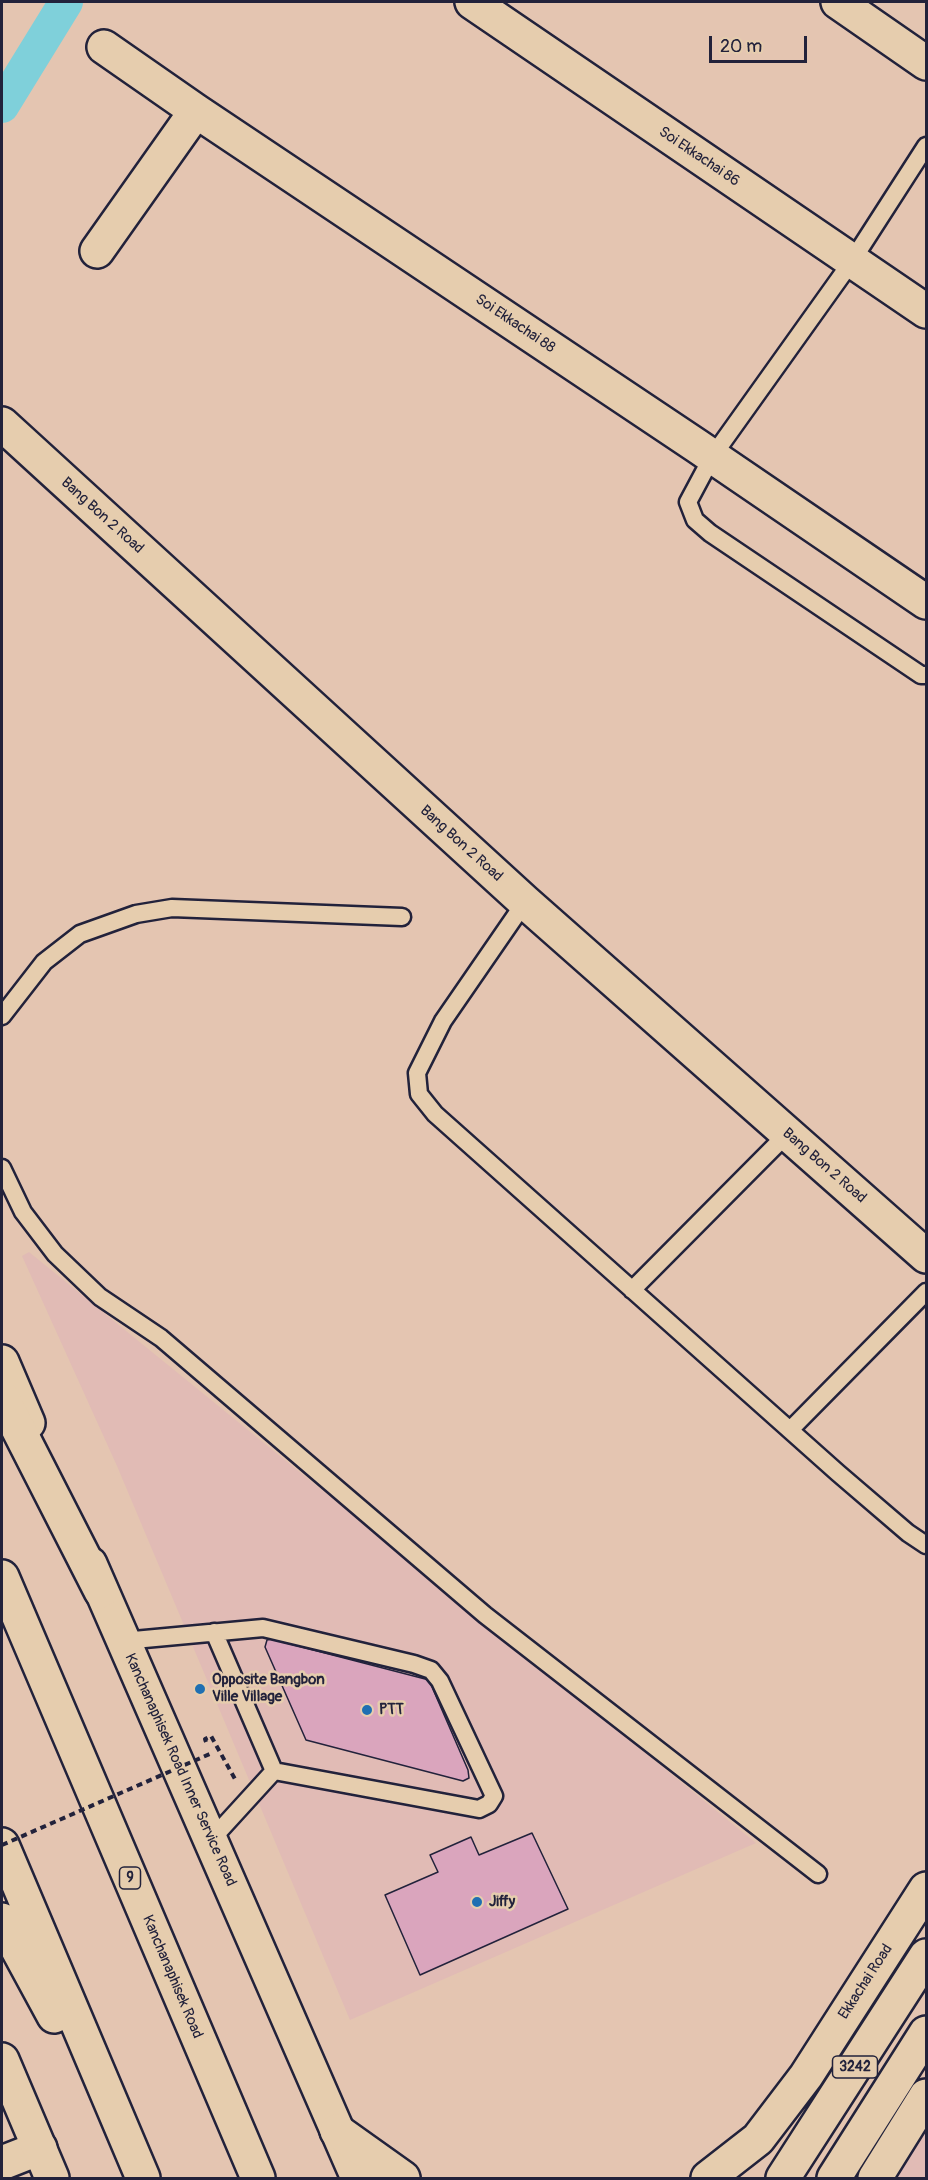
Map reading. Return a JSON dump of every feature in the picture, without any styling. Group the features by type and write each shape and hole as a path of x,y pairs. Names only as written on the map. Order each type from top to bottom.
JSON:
{"main road":[{"path":"838,2 927,63"},
{"name":"Soi Ekkachai 86","path":"494,7 852,261 927,311"},
{"name":"Soi Ekkachai 88","path":"104,47 927,602"},
{"path":"97,250 196,111"},
{"name":"Bang Bon 2 Road","path":"2,424 525,902 927,1256"},
{"name":"Kanchanaphisek Road Inner Service Road","path":"2,1362 358,2178"},
{"path":"2,1397 101,1590"},
{"name":"Kanchanaphisek Road","path":"2,1577 258,2178"},
{"path":"2,1845 143,2178"},
{"name":"Ekkachai Road","path":"708,2178 758,2139 806,2076 927,1889"},
{"path":"2,1920 143,2178"},
{"name":"3242","path":"783,2178 927,1956"},
{"name":"3242","path":"834,2178 927,2033"},
{"path":"2,2060 52,2178"},
{"path":"875,2178 927,2096"},
{"path":"337,2131 403,2178"},
{"path":"2,2163 40,2148"}],"lane":[{"path":"927,146 852,261 712,457 688,502 695,520 710,533 921,675 927,675"},
{"path":"525,902 443,1021 417,1073 419,1094 435,1114 632,1290 908,1533 927,1545"},
{"path":"2,1016 44,962 80,934 136,914 172,908 402,917"},
{"path":"632,1290 788,1134"},
{"path":"2,1168 23,1212 55,1254 100,1297 161,1338 485,1615 818,1874"},
{"path":"790,1430 927,1292"},
{"path":"123,1641 263,1628 431,1670 440,1681 494,1796 489,1804 479,1809 274,1771"},
{"path":"214,1632 274,1771"},
{"path":"211,1840 274,1771"}],"path":[{"path":"2,1845 212,1753 205,1739 212,1737 239,1786"}],"shaded area":[{"path":"29,1252 756,1843 350,2020 117,1466 22,1256"},
{"path":"926,2128 926,2178 897,2178"}],"building":[{"name":"PTT","path":"271,1639 429,1680 468,1770 469,1778 463,1781 306,1740 265,1647 267,1640"},
{"name":"Jiffy","path":"532,1833 568,1909 420,1975 385,1895 438,1872 430,1855 471,1837 479,1855"}],"waterway":[{"path":"2,106 66,2"}],"place":[{"name":"Opposite Bangbon Ville Village","path":"200,1689"},
{"name":"PTT","path":"367,1710"},
{"name":"Jiffy","path":"477,1902"}]}
